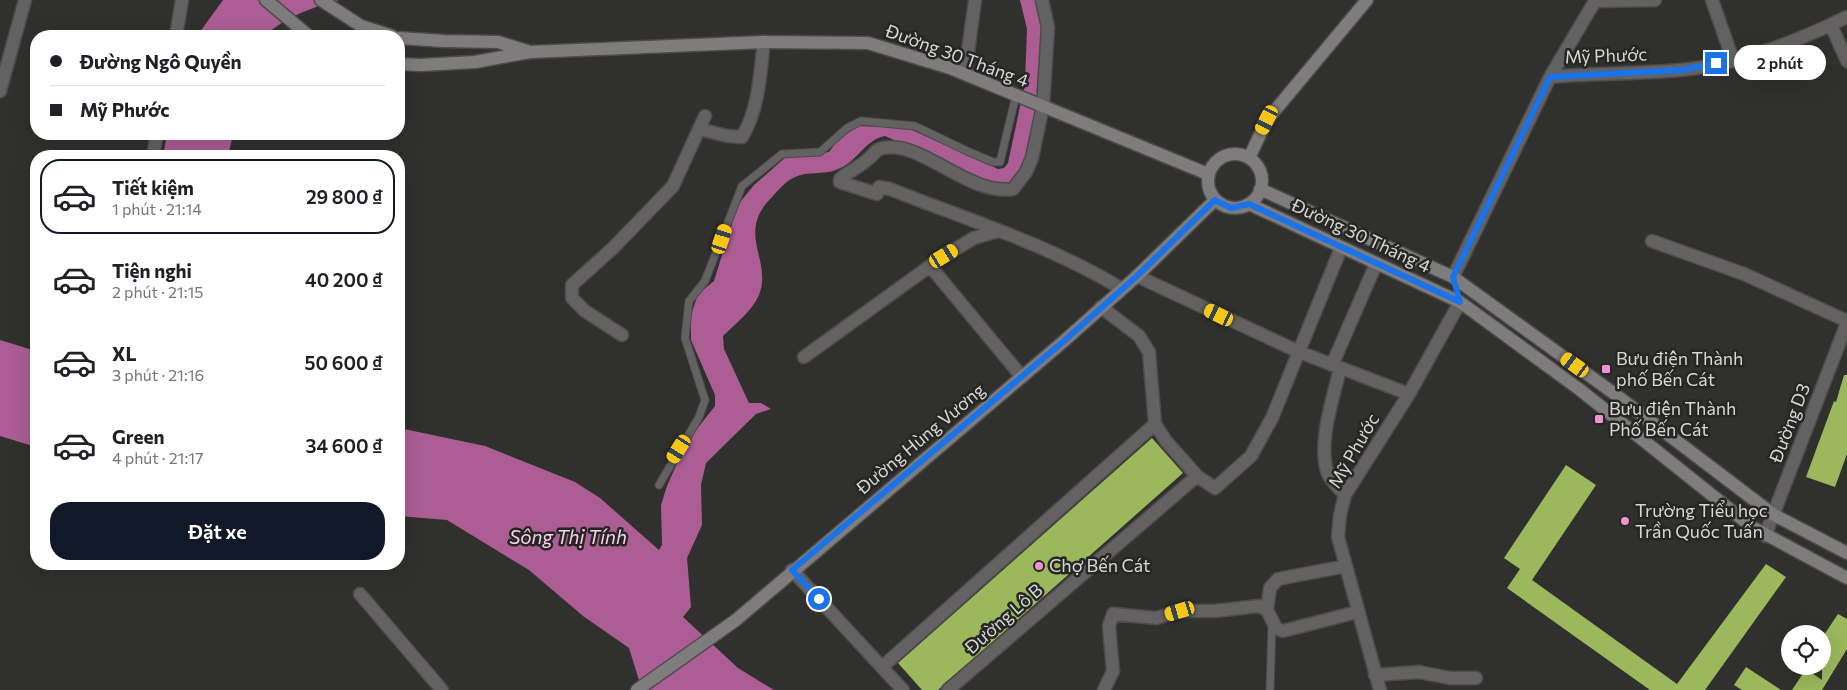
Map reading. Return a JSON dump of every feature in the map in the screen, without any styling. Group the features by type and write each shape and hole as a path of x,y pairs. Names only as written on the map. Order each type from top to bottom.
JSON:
{"main road":[{"path":"266,0 300,30"},
{"path":"321,0 361,26 373,30"},
{"path":"1249,158 1267,120 1367,0"},
{"name":"Đường 30 Tháng 4","path":"405,38 498,42 530,52"},
{"name":"Đường 30 Tháng 4","path":"405,64 475,62 530,52 764,42 868,43 965,74 1208,174"},
{"path":"1241,155 1249,158 1260,171 1260,189 1249,204 1231,208 1215,200 1210,192 1208,174 1212,166 1224,156 1241,155"},
{"name":"Đường 30 Tháng 4","path":"1260,189 1453,277 1590,376 1774,515 1847,553"},
{"name":"Đường Hùng Vương","path":"637,690 736,620 792,570 1022,377 1137,276 1215,200"},
{"name":"Đường 30 Tháng 4","path":"1249,204 1460,302 1579,388 1765,536 1847,578"},
{"path":"1287,221 1296,206"},
{"path":"1453,277 1460,302"},
{"path":"1579,388 1590,376"}],"street":[{"path":"0,91 25,0"},
{"path":"177,30 182,0"},
{"path":"965,74 975,0"},
{"path":"1042,0 1048,26 1042,106 1032,158 1026,172 1014,189 988,188 926,158 902,150 884,147 875,151 870,158 840,179 840,182 877,194 879,187 890,190 998,231 1090,269 1122,288"},
{"path":"1550,77 1595,1 1655,0"},
{"path":"1712,0 1733,60"},
{"name":"Mỹ Phước","path":"1453,277 1550,77 1682,70 1733,60 1811,35 1847,17"},
{"path":"1831,25 1847,61"},
{"path":"699,129 727,136 742,137 748,127 758,93 764,42"},
{"path":"622,334 584,311 572,298 572,285 613,248 673,186 705,116"},
{"path":"804,358 930,266 974,238 998,231"},
{"path":"1652,241 1744,274 1847,322"},
{"path":"1101,307 1139,336 1149,352 1155,424 1166,441 1197,476 1215,488 1251,456 1272,418 1341,248"},
{"path":"1346,495 1329,475 1324,455 1336,367 1376,264"},
{"path":"930,266 1022,377"},
{"path":"1137,276 1298,352 1409,394"},
{"name":"Mỹ Phước","path":"1380,690 1357,612 1338,537 1340,515 1346,495 1409,394 1460,302"},
{"name":"Đường D3","path":"1765,536 1847,322"},
{"path":"882,667 1155,424"},
{"name":"Đường Lô B","path":"948,690 1197,476"},
{"path":"1269,614 1270,588 1278,580 1346,566"},
{"path":"792,570 903,690"},
{"path":"360,594 442,690"},
{"path":"1104,690 1113,671 1109,626 1113,614 1156,618 1180,611 1214,611 1259,606 1269,614 1280,630 1290,630 1357,612"},
{"path":"1376,675 1419,672 1450,678 1476,678"}],"lane":[{"path":"658,485 699,417 706,400 685,338 689,301 705,281 742,186 782,154 820,152 847,128 861,121 915,126 967,151 993,162 1000,162 1018,96"},
{"path":"1269,614 1270,690"}],"water":[{"path":"223,0 339,0 291,18 272,30 201,30"},
{"name":"Sông Thị Tính","path":"1020,0 1037,0 1042,11 1042,81 1025,163 1011,182 1001,184 987,181 885,136 866,146 850,162 836,170 800,175 788,181 761,210 756,223 755,235 762,270 759,295 748,311 723,336 724,349 749,403 761,403 771,409 756,414 706,463 701,485 702,525 687,558 691,607 683,617 738,668 774,690 642,690 629,648 583,616 529,570 447,520 405,516 405,429 485,446 575,482 600,498 659,550 662,545 661,505 667,486 693,434 715,406 715,395 691,340 691,315 698,294 714,281 737,206 754,185 786,157 829,152 838,140 858,126 912,130 998,169 1004,168 1008,163 1025,83 1027,29"},
{"path":"166,140 232,140 229,150 164,150"},
{"path":"0,340 30,349 30,445 0,436"}],"building":[{"path":"1844,375 1847,375 1847,454 1835,487 1806,477 1834,401 1836,402"},
{"name":"Chợ Bến Cát","path":"1152,438 1183,473 938,690 922,690 898,663"},
{"path":"1566,465 1596,485 1532,580 1677,684 1766,564 1786,577 1705,690 1650,690 1507,588 1520,569 1504,558"},
{"path":"1838,614 1847,619 1847,649 1822,690 1792,690 1802,675 1815,675 1822,680 1822,675 1831,675 1831,625"},
{"path":"1746,667 1781,690 1742,690 1734,685"}],"place":[{"name":"Bưu điện Thành phố Bến Cát","path":"1606,369"},
{"name":"Bưu điện Thành Phố Bến Cát","path":"1599,419"},
{"name":"Trường Tiểu học Trần Quốc Tuấn","path":"1625,521"},
{"name":"Chợ Bến Cát","path":"1039,566"}],"route":[{"path":"819,599 792,570 1064,341 1137,276 1215,200 1231,208 1249,204 1271,213 1341,248 1398,272 1460,302 1453,277 1550,77 1577,74 1607,75 1682,70 1716,63"}]}
